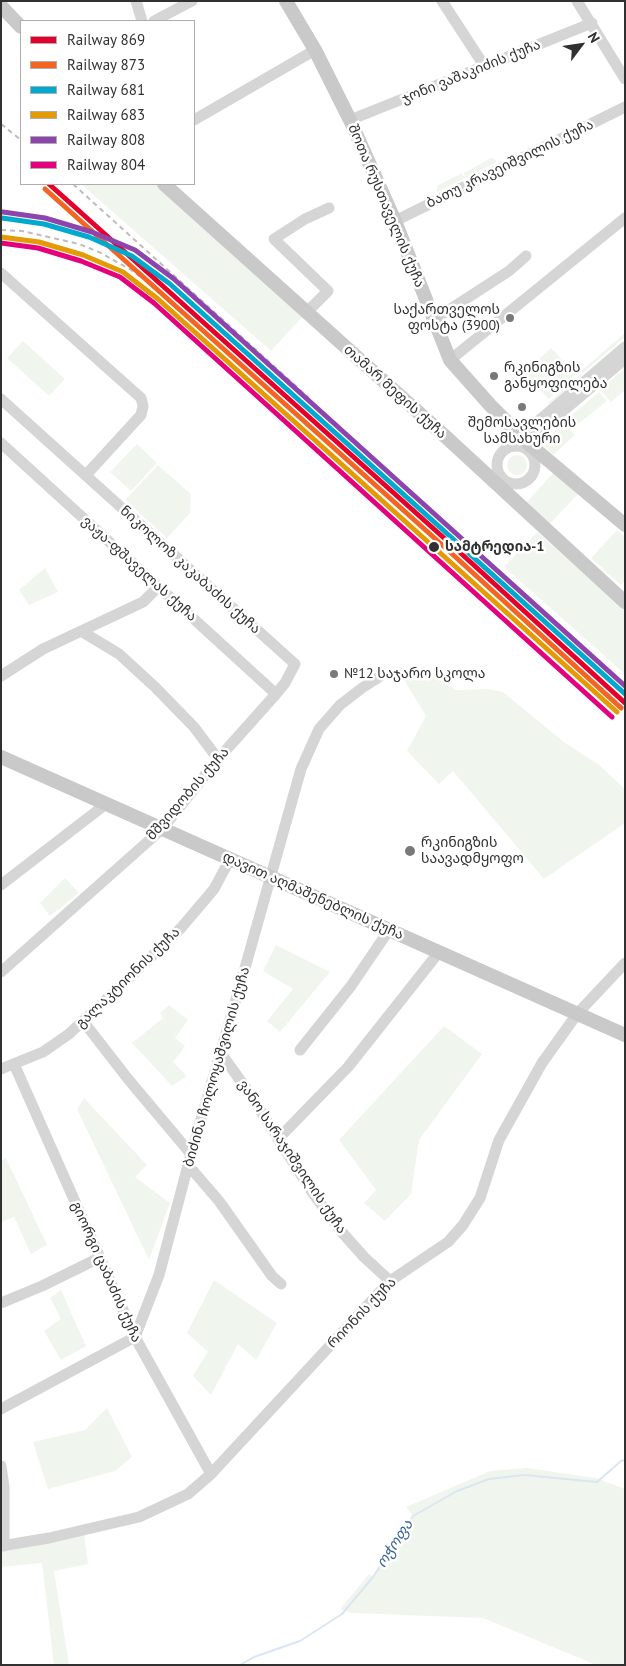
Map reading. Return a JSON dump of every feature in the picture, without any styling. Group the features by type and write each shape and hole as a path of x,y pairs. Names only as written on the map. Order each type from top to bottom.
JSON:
{"main road":[{"name":"შოთა რუსთაველის ქუჩა","path":"286,1 315,50 350,120 395,221 450,360 525,446 625,525"},
{"path":"1,6 20,26"},
{"name":"თამარ მეფის ქუჩა","path":"165,185 447,438 498,481 625,602"},
{"name":"დავით აღმაშენებლის ქუჩა","path":"1,757 625,1036"}],"street":[{"path":"136,1 142,20"},
{"path":"156,20 192,1"},
{"path":"442,1 485,67"},
{"path":"577,1 592,23 596,35 625,79"},
{"name":"ჯონი ვაშაკიძის ქუჩა","path":"350,120 592,23"},
{"path":"195,119 315,50"},
{"name":"ბათუ კრავეიშვილის ქუჩა","path":"395,221 625,107"},
{"path":"307,312 328,291 274,239 329,208"},
{"path":"450,360 625,218"},
{"path":"432,318 442,314 509,271 526,256"},
{"path":"1,273 141,398 143,406 141,414 86,475"},
{"path":"498,481 498,460 502,452 510,447 525,446 625,347"},
{"path":"525,446 538,432 625,359"},
{"name":"ნიკოლოზ კაკაბაძის ქუჩა","path":"1,399 295,664"},
{"name":"ვაჟა-ფშაველას ქუჩა","path":"1,443 276,694"},
{"path":"498,481 517,484 526,481 533,475 535,466 525,446"},
{"path":"498,481 500,474 507,481 517,484"},
{"path":"1,676 43,649 143,602 158,587"},
{"path":"81,631 120,654 155,686 194,727 218,759"},
{"name":"მშვიდობის ქუჩა","path":"1,972 162,829 218,759 285,683 295,664"},
{"name":"ბიძინა ჩოლოყაშვილის ქუჩა","path":"135,1337 159,1275 191,1154 301,769 319,729 340,705 379,677"},
{"path":"1,885 106,804"},
{"name":"გალაკტიონის ქუჩა","path":"1,1069 42,1052 69,1034 181,928 214,889 230,859"},
{"path":"300,1050 351,986 389,930"},
{"path":"278,1139 348,1067 439,952"},
{"name":"რიონის ქუჩა","path":"3,1546 49,1538 139,1517 188,1494 211,1474 390,1281 448,1242 463,1225 480,1198 499,1140 542,1064 577,1014 625,962"},
{"path":"83,1021 128,1079 191,1154"},
{"name":"ვანო სარაჯიშვილის ქუჩა","path":"220,1052 340,1230 364,1257 390,1281"},
{"name":"გიორგი ცაბაძის ქუჩა","path":"14,1064 135,1337 211,1474"},
{"path":"188,1165 219,1200 272,1276 281,1284"},
{"path":"1,1303 42,1286 99,1258"},
{"path":"1,1409 135,1337"},
{"path":"1,1466 4,1487 3,1546"}],"shaded area":[{"path":"491,158 497,162 466,178 464,173"},
{"path":"462,173 465,178 437,192 437,186"},
{"path":"82,185 158,185 303,316 271,351"},
{"path":"625,333 625,337 583,373 581,371"},
{"path":"23,341 65,379 49,396 7,358"},
{"path":"551,348 576,374 549,399 524,373 538,359 547,368 539,359"},
{"path":"625,368 625,390 611,402 600,390"},
{"path":"580,375 582,376 550,404 548,403"},
{"path":"599,392 607,401 572,429 565,421"},
{"path":"564,423 575,435 553,455 542,442 544,440 550,446 554,442 549,436"},
{"path":"137,444 157,463 131,491 110,472"},
{"path":"513,455 521,455 527,461 527,469 521,475 513,475 507,469 507,461"},
{"path":"158,465 191,494 190,513 167,538 125,500"},
{"path":"555,471 579,493 549,525 525,504"},
{"path":"617,530 625,537 625,581 621,585 591,558"},
{"path":"537,532 625,609 625,674 504,567"},
{"path":"45,568 58,592 29,605 19,590"},
{"path":"416,667 457,690 488,689 503,692 565,743 598,764 625,789 625,823 544,879 453,771 439,784 407,751 426,716 397,668"},
{"path":"65,878 79,893 50,916 40,903"},
{"path":"276,945 330,972 280,1032 267,1021 293,989 263,971"},
{"path":"169,1005 188,1020 175,1038 185,1046 173,1062 187,1076 172,1086 132,1043 163,1018 160,1013"},
{"path":"444,1026 482,1054 419,1140 411,1194 385,1221 364,1203 376,1190 339,1140"},
{"path":"84,1098 147,1165 135,1177 170,1203 149,1260 77,1109"},
{"path":"6,1158 47,1245 31,1254 14,1217 1,1222 1,1161"},
{"path":"214,1280 277,1323 256,1360 238,1344 211,1395 193,1376 208,1352 187,1333"},
{"path":"61,1290 86,1346 61,1360 44,1331 61,1319 50,1298"},
{"path":"107,1408 132,1457 115,1471 48,1489 33,1442 85,1430"},
{"path":"527,1468 596,1478 625,1489 625,1665 596,1665 483,1618 352,1613 340,1609 369,1574 373,1577 413,1516 406,1507 490,1471"},
{"path":"84,1533 88,1564 54,1571 69,1665 54,1665 42,1563 1,1567 1,1550"}],"waterway":[{"name":"ოჭოფა","path":"240,1665 254,1657 300,1641 342,1614 373,1577 413,1516 457,1491 489,1479 524,1475 597,1482 621,1461 625,1460"}],"railway":[{"path":"1,124 20,139"},
{"path":"74,185 309,398"},
{"path":"1,230 22,231 79,244 101,253 131,270 157,289 625,709"}],"rail line":[{"name":"869","path":"50,185 625,703"},
{"name":"873","path":"45,189 621,708"},
{"name":"808","path":"3,212 45,218 92,232 135,250 174,279 625,686"},
{"name":"681","path":"2,218 44,224 89,237 132,256 170,284 625,694"},
{"name":"683","path":"1,237 39,242 83,255 123,272 158,299 617,712"},
{"name":"804","path":"1,243 38,248 81,261 120,277 154,303 612,717"}],"place":[{"name":"საქართველოს ფოსტა (3900)","path":"510,318"},
{"name":"რკინიგზის განყოფილება","path":"494,376"},
{"name":"შემოსავლების სამსახური","path":"522,407"},
{"name":"სამტრედია-1","path":"434,547"},
{"name":"№12 საჯარო სკოლა","path":"334,674"},
{"name":"რკინიგზის საავადმყოფო","path":"410,851"}]}
